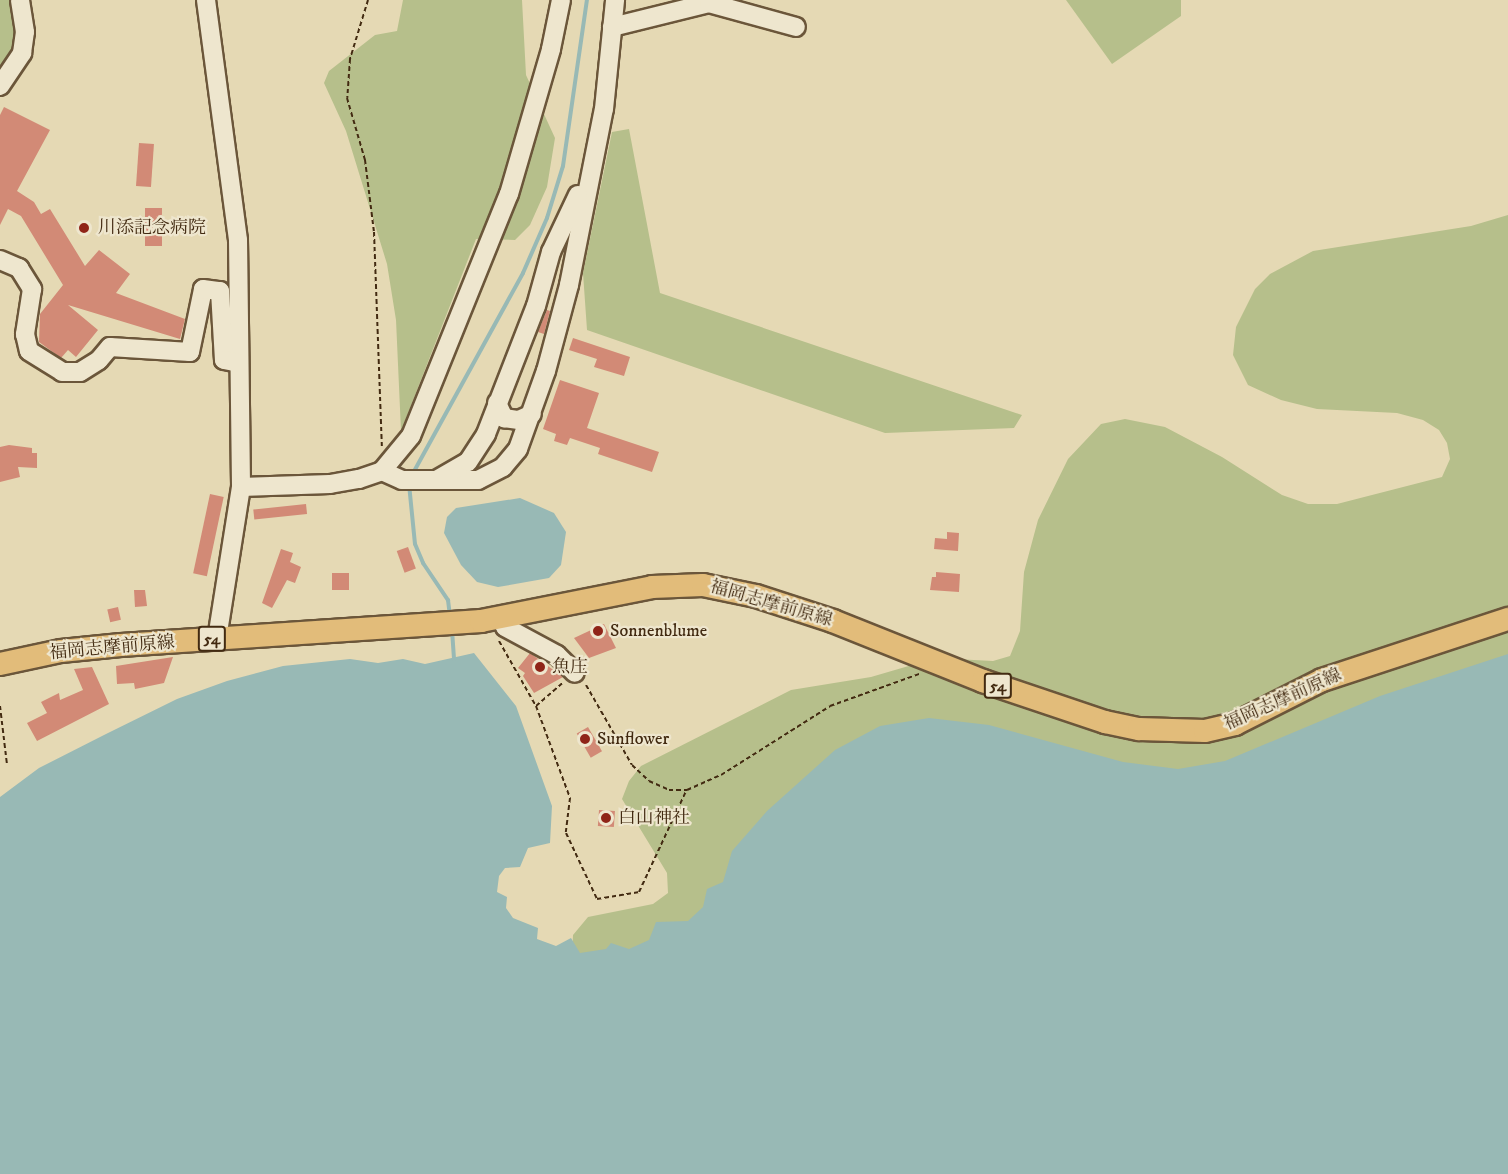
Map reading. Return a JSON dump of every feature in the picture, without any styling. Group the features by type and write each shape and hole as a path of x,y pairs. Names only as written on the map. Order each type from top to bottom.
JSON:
{"main road":[{"name":"福岡志摩前原線","path":"0,664 61,651 496,622 652,587 703,585 756,596 833,621 941,664 1106,722 1139,729 1205,731 1234,724 1322,680 1508,619"}],"street":[{"path":"0,86 22,53 25,32 20,0"},
{"path":"206,0 238,240 241,488 217,639"},
{"path":"241,488 330,484 382,471 411,436 509,194 551,49 561,0"},
{"path":"382,471 402,480 478,480 503,467 518,449 532,414 573,261 589,173 604,109 615,0"},
{"path":"612,27 709,3 796,27"},
{"path":"432,479 468,462 486,434 536,306 545,266 589,173"},
{"path":"0,260 19,268 32,289 25,333 29,351 44,364 62,372 80,372 99,360 110,347 190,352 203,289 220,291 224,360 239,363"},
{"path":"545,266 573,261"},
{"path":"497,403 504,418 519,420 532,414"},
{"path":"496,622 557,655 575,673"}],"path":[{"path":"368,0 350,59 347,98 365,160 374,232 382,356 382,471"},
{"path":"496,622 499,641 536,706 570,798 566,833 597,898 639,892 687,790"},
{"path":"536,706 575,673 588,687 632,765 649,781 669,790 687,790 721,775 830,706 941,664"},
{"path":"0,706 7,765"}],"green space":[{"path":"0,0 27,0 35,30 0,79"},
{"path":"403,0 522,0 526,75 555,138 547,187 530,225 515,240 476,239 401,431 396,320 387,264 346,131 324,83 329,71 375,35 397,31"},
{"path":"1066,0 1181,0 1181,16 1112,64"},
{"path":"629,129 660,293 1022,415 1014,428 885,433 587,330 583,273 612,132"},
{"path":"1508,215 1508,720 760,952 572,955 573,935 588,917 653,904 668,893 667,873 622,799 629,781 641,766 791,690 871,677 936,658 993,661 1010,656 1020,631 1024,572 1038,520 1068,459 1101,424 1125,419 1165,427 1222,457 1282,495 1308,504 1337,504 1442,477 1450,459 1447,443 1439,430 1423,420 1397,413 1317,409 1281,400 1248,385 1233,355 1236,327 1255,289 1270,274 1313,251 1471,226"}],"water":[{"path":"520,498 554,513 566,532 561,565 549,578 498,587 477,582 461,565 444,533 447,517 456,508"},
{"path":"474,653 516,706 552,806 550,843 528,848 520,867 505,868 499,876 497,892 507,897 506,908 513,918 538,928 537,939 556,946 571,938 580,953 606,949 611,943 629,949 649,940 656,922 688,921 703,907 707,889 723,882 732,851 767,811 835,750 880,726 929,718 989,725 1123,762 1178,769 1225,761 1380,696 1508,654 1508,1174 0,1174 0,797 39,768 177,699 227,681 283,666 350,659 378,663 403,659 425,664"}],"building":[{"path":"4,107 50,130 17,191 34,202 41,214 50,209 85,266 99,250 130,274 116,293 185,319 180,339 68,305 98,330 76,357 68,350 61,358 39,342 40,314 63,285 21,216 8,209 0,225 0,115"},
{"path":"139,143 154,144 151,187 136,186"},
{"path":"145,208 162,208 162,246 145,246"},
{"path":"547,310 550,311 544,334 538,332"},
{"path":"573,338 630,357 624,376 594,367 597,359 569,350"},
{"path":"560,380 599,393 587,428 659,452 652,472 598,454 600,448 570,438 567,445 554,441 556,434 543,429"},
{"path":"9,445 32,448 32,453 37,453 37,468 18,467 20,477 0,482 0,447"},
{"path":"210,494 224,497 207,576 193,573"},
{"path":"306,504 307,514 254,519 253,510"},
{"path":"947,532 959,533 958,551 934,549 935,538 947,539"},
{"path":"408,547 416,569 405,573 397,551"},
{"path":"281,549 293,553 290,562 301,567 295,583 287,580 272,608 262,603"},
{"path":"936,572 960,574 959,592 930,590 932,577 936,577"},
{"path":"332,573 349,573 349,590 332,590"},
{"path":"134,590 145,590 147,606 135,607"},
{"path":"118,607 121,620 110,622 107,609"},
{"path":"604,624 616,648 589,658 574,638"},
{"path":"530,653 563,677 534,693 523,676 525,673 518,668"},
{"path":"173,657 164,683 135,689 134,683 117,684 116,666"},
{"path":"92,667 109,704 37,741 27,723 47,713 41,702 59,693 60,700 83,690 74,669"},
{"path":"588,727 602,751 591,758 577,734"},
{"path":"599,810 615,811 614,827 598,826"}],"waterway":[{"path":"412,475 523,273 547,218 563,166 587,0"},
{"path":"409,484 415,544 423,563 448,600 450,617"},
{"path":"452,630 454,659"}],"place":[{"name":"川添記念病院","path":"84,228"},
{"name":"Sonnenblume","path":"598,631"},
{"name":"魚庄","path":"540,667"},
{"name":"Sunflower","path":"585,739"},
{"name":"白山神社","path":"606,818"}]}
